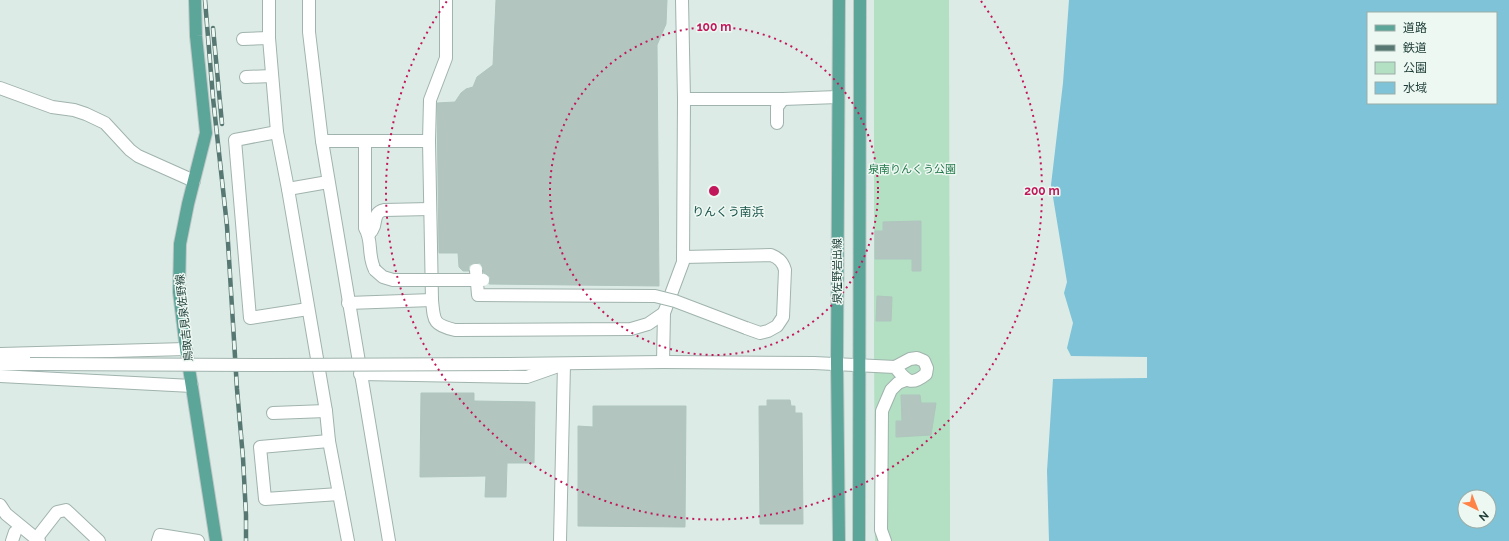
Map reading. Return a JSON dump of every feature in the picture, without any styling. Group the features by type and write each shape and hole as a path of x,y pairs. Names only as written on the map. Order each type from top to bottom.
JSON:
{"main road":[{"name":"鳥取吉見泉佐野線","path":"195,0 196,36 206,133 180,244 179,292 186,349 216,541"},
{"name":"泉佐野岩出線","path":"839,0 837,363 839,541"},
{"name":"泉佐野岩出線","path":"859,541 860,0"}],"street":[{"path":"269,0 269,38 277,132 348,541"},
{"path":"310,0 309,32 322,141 388,541"},
{"path":"446,0 446,58 430,100 430,209 432,300 434,318 442,327 455,330 631,329 648,324 664,313"},
{"path":"663,362 664,313 683,262 684,98 682,0"},
{"path":"243,39 269,38"},
{"path":"246,77 272,76"},
{"path":"0,88 52,107 74,110 86,114 105,123 130,150 138,156 194,181"},
{"path":"684,98 782,99 838,97"},
{"path":"777,123 777,107 782,99"},
{"path":"277,132 235,140 250,318 308,309"},
{"path":"322,141 429,141"},
{"path":"365,141 366,228 369,234 371,262 375,270 383,277 393,280 485,280"},
{"path":"288,189 328,182"},
{"path":"369,234 374,228 376,214 379,211 430,209"},
{"path":"476,270 478,295 655,296 675,301 760,333 777,326 783,317 786,270 783,263 777,258 771,255 683,257"},
{"path":"348,303 432,300"},
{"path":"0,354 186,349"},
{"path":"0,364 271,366 663,362 837,363 895,367 910,359 918,358 924,361 927,368 926,374 917,381 906,380 898,383 891,390 882,411 881,530 885,541"},
{"path":"360,374 527,377 564,364"},
{"path":"560,541 564,364"},
{"path":"895,367 906,380"},
{"path":"0,376 192,386"},
{"path":"273,413 326,411"},
{"path":"330,441 260,447 265,499 339,494"},
{"path":"0,505 6,514 37,540 57,512 66,510 99,541"},
{"path":"158,541 160,535 198,541"}],"green space":[{"name":"泉南りんくう公園","path":"874,0 949,0 950,541 875,541"}],"water":[{"path":"1069,0 1509,0 1509,541 1049,541 1047,471 1053,379 1147,378 1147,357 1071,356 1067,348 1073,323 1064,293 1067,282 1051,185 1063,83"}],"building":[{"path":"496,0 667,0 666,24 657,45 659,286 489,284 490,277 484,273 480,263 469,266 469,271 463,271 459,267 458,253 439,253 437,103 455,102 461,93 466,89 473,87 477,77 493,65"},
{"path":"921,221 921,271 912,271 912,259 875,259 875,231 883,231 883,222"},
{"path":"877,296 892,297 891,321 876,321"},
{"path":"421,393 474,393 474,401 535,402 534,463 507,463 506,497 485,497 486,476 420,477"},
{"path":"901,395 920,395 921,403 936,403 931,435 896,437 896,421 902,421"},
{"path":"767,400 790,400 791,406 795,406 795,413 802,413 803,524 760,524 759,406 767,406"},
{"path":"593,406 686,406 685,527 578,526 578,426 593,427"}],"railway":[{"path":"205,0 213,98 227,226 237,389 243,458 246,541"},
{"path":"213,28 222,124"}],"district":[{"name":"りんくう南浜","path":"728,212"}]}
